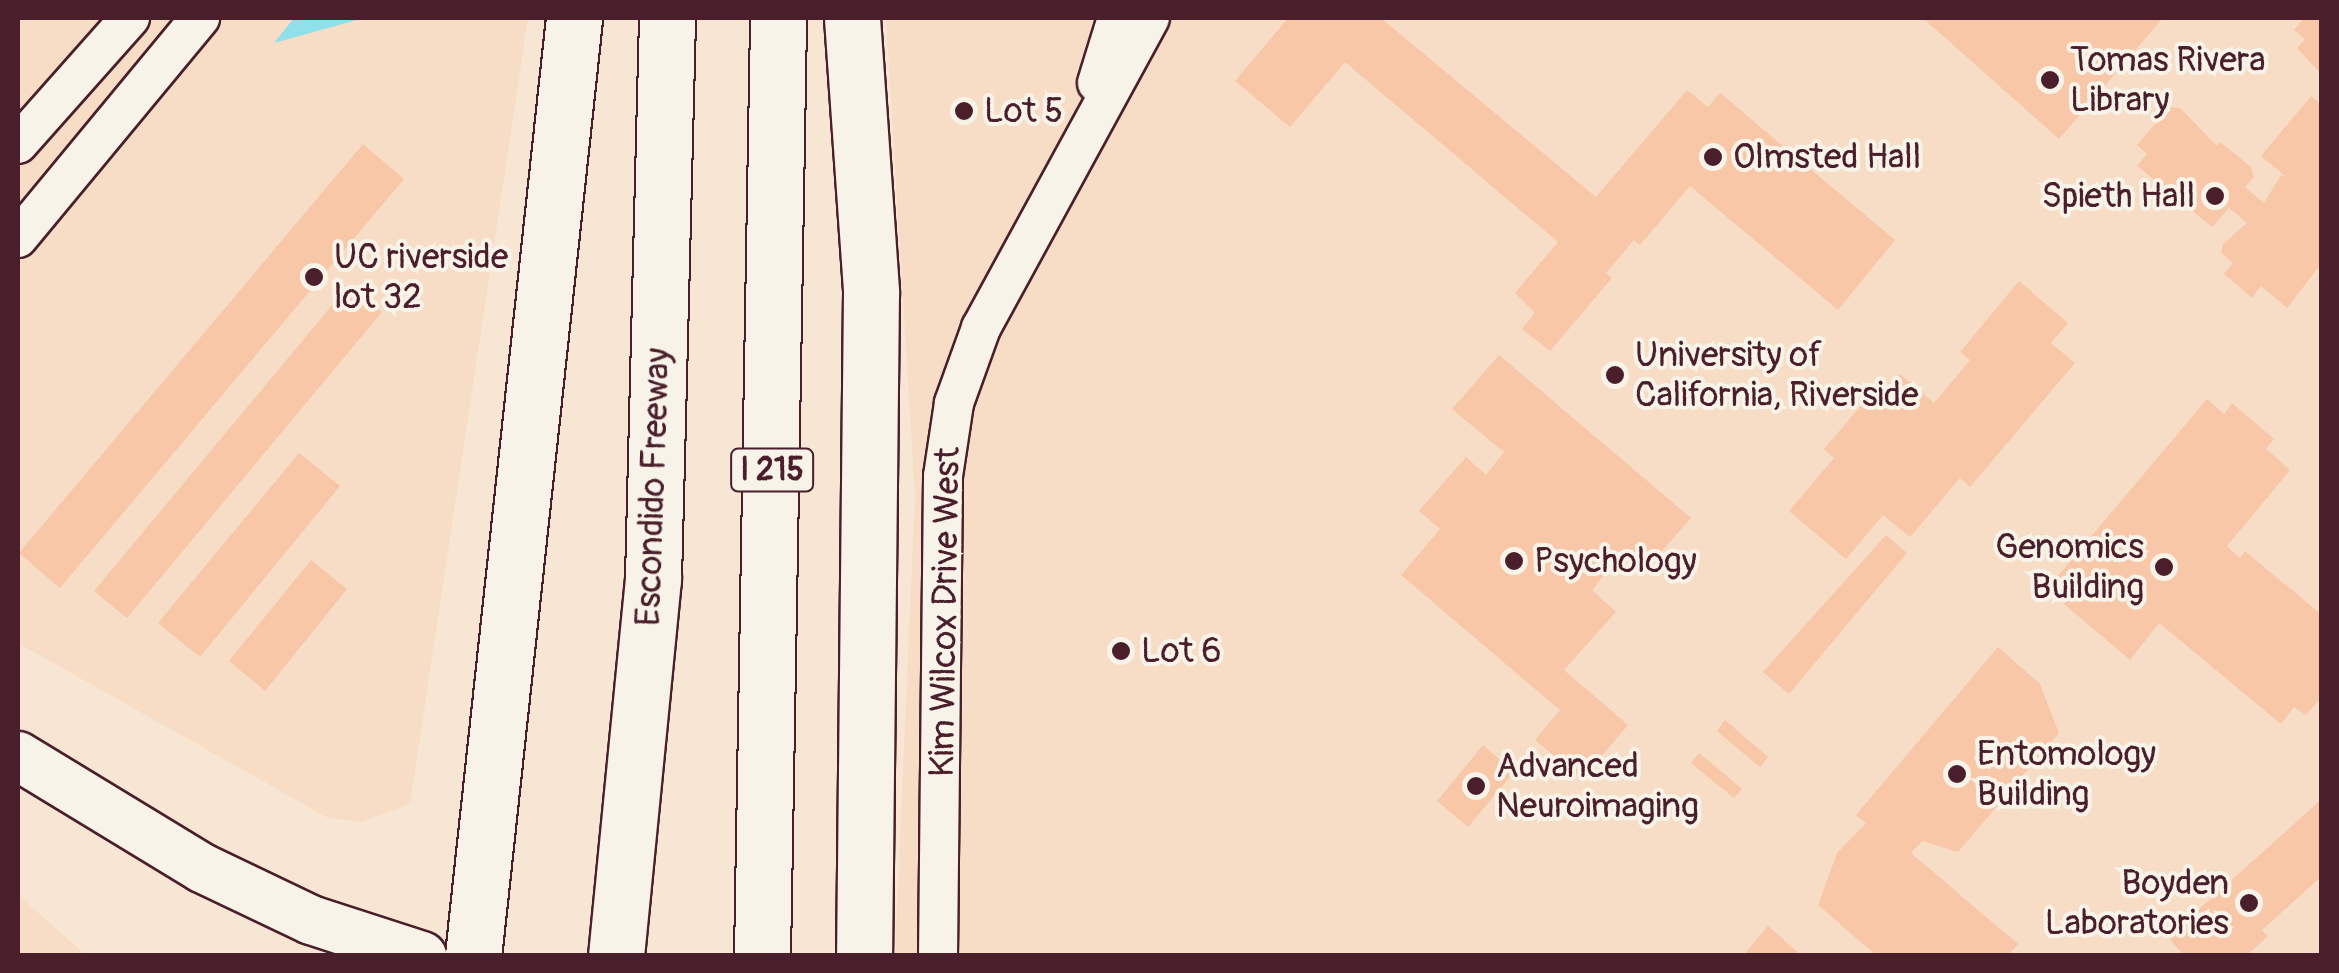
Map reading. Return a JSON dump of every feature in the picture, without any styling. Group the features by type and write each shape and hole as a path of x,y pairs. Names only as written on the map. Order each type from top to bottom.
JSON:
{"highway":[{"path":"473,956 574,18"},
{"name":"Escondido Freeway","path":"616,956 626,884 652,580 667,18"},
{"name":"I 215","path":"763,938 778,18"},
{"path":"852,18 871,292 864,956"}],"main road":[{"path":"18,756 202,868 312,920 422,956"}],"street":[{"path":"18,144 130,18"},
{"path":"18,238 200,18"},
{"path":"1081,144 1117,18"},
{"name":"Kim Wilcox Drive West","path":"938,956 947,437 981,328 1150,18"}],"shaded area":[{"path":"18,18 528,18 410,804 361,822 328,818 18,643"},
{"name":"University of California, Riverside","path":"886,18 2321,18 2321,955 895,955 915,496"},
{"path":"18,895 86,955 18,955"}],"water":[{"path":"294,18 364,18 274,43"}],"building":[{"name":"Olmsted Hall","path":"1288,18 1381,18 1596,197 1687,90 1708,107 1720,93 1895,240 1838,310 1690,186 1640,245 1634,240 1606,273 1612,278 1550,351 1522,329 1535,313 1515,293 1558,242 1345,62 1290,127 1235,81"},
{"name":"Tomas Rivera Library","path":"1923,18 2163,18 2059,139"},
{"path":"2304,18 2322,18 2322,75 2297,48 2305,39 2294,30"},
{"name":"Spieth Hall","path":"2311,96 2322,105 2322,263 2287,308 2261,286 2252,298 2224,274 2233,263 2221,253 2223,244 2247,223 2229,208 2212,227 2137,166 2147,154 2137,145 2170,107 2180,108 2217,146 2220,142 2251,167 2254,177 2245,187 2264,203 2281,175 2286,177 2261,156"},
{"path":"363,144 404,179 60,588 19,553"},
{"path":"2019,281 2068,323 2051,343 2075,363 1970,487 1960,478 1910,537 1883,515 1846,559 1789,511 1834,458 1824,449 1877,387 1884,393 1900,374 1934,403 1970,360 1960,352"},
{"path":"349,285 382,312 127,618 94,591"},
{"name":"Psychology","path":"1499,355 1691,518 1645,570 1623,552 1592,590 1616,612 1564,670 1628,725 1582,779 1535,740 1560,710 1401,575 1440,529 1419,511 1466,457 1486,475 1504,452 1452,409"},
{"name":"Genomics Building","path":"2207,399 2224,414 2232,403 2274,439 2266,449 2290,470 2227,546 2240,558 2245,551 2322,615 2322,697 2306,715 2294,707 2281,724 2159,623 2130,660 2064,604 2074,591 2057,577"},
{"path":"299,453 340,486 200,657 158,623"},
{"path":"1886,535 1907,553 1789,694 1763,672"},
{"path":"311,560 347,589 265,691 229,661"},
{"name":"Entomology Building","path":"1998,647 2040,684 2059,733 1958,852 1922,841 1911,853 2018,944 2008,956 1877,956 1818,905 1837,853 1866,823 1856,815"},
{"path":"1725,720 1768,757 1760,767 1717,731"},
{"name":"Advanced Neuroimaging","path":"1483,745 1514,772 1468,827 1437,801"},
{"path":"1699,753 1742,789 1734,798 1691,763"},
{"name":"Boyden Laboratories","path":"2322,799 2322,876 2262,930 2268,936 2246,956 2184,956 2168,937"},
{"path":"1768,926 1802,956 1743,956"}],"place":[{"name":"Tomas Rivera Library","path":"2050,80"},
{"name":"Lot 5","path":"964,111"},
{"name":"Olmsted Hall","path":"1713,157"},
{"name":"Spieth Hall","path":"2215,196"},
{"name":"UC riverside lot 32","path":"314,277"},
{"name":"University of California, Riverside","path":"1615,375"},
{"name":"Psychology","path":"1514,561"},
{"name":"Genomics Building","path":"2164,567"},
{"name":"Lot 6","path":"1121,651"},
{"name":"Entomology Building","path":"1957,774"},
{"name":"Advanced Neuroimaging","path":"1476,786"},
{"name":"Boyden Laboratories","path":"2249,903"}]}
